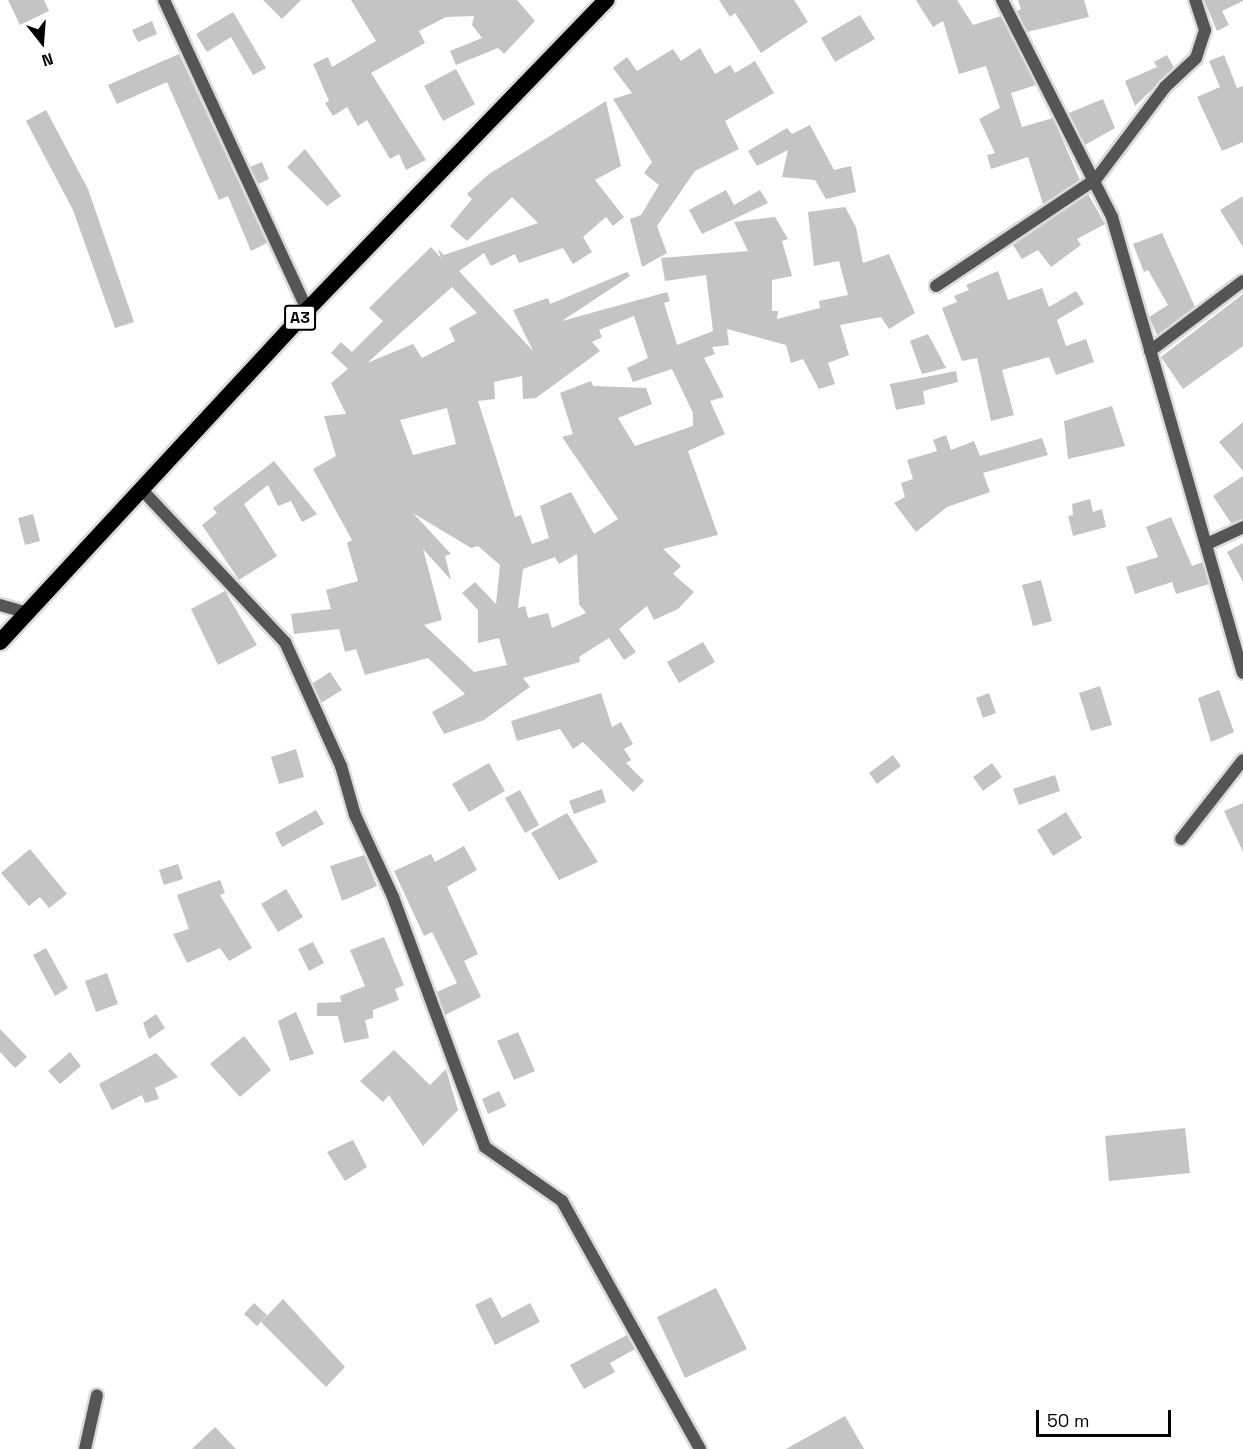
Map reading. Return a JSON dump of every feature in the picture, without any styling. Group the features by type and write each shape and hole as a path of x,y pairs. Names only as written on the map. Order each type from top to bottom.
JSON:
{"highway":[{"name":"A3","path":"0,642 144,492 307,310 606,0"}],"street":[{"path":"164,0 307,310"},
{"path":"1002,0 1096,179 1150,351 1243,673"},
{"path":"936,286 1096,179 1165,87 1196,58 1205,30 1195,0"},
{"path":"1150,351 1243,281"},
{"path":"144,492 285,642 341,766 355,815 393,897 485,1147 562,1201 700,1449"},
{"path":"1207,544 1243,527"},
{"path":"0,605 28,613"},
{"path":"1181,839 1243,760"},
{"path":"85,1449 97,1395"}],"building":[{"path":"8,0 44,0 49,11 20,25"},
{"path":"263,0 301,0 282,19"},
{"path":"351,0 517,0 535,21 504,54 498,48 456,65 450,51 482,38 472,25 474,16 446,17 419,31 425,43 371,73 426,160 406,170 399,154 390,159 367,120 358,126 347,107 333,116 325,103 329,101 313,64 328,57 332,67 376,41"},
{"path":"719,0 794,0 808,22 761,53 735,13 730,17"},
{"path":"916,0 957,0 973,25 1001,16 1036,85 1011,93 1022,127 1053,118 1080,180 1043,204 1028,157 991,169 987,155 995,153 979,119 1000,108 986,66 959,74 943,21 933,27"},
{"path":"1018,0 1084,0 1089,17 1027,32 1017,11 1021,9"},
{"path":"1204,0 1243,1 1222,11 1229,25 1217,31"},
{"path":"233,12 266,68 253,75 231,37 207,52 196,34"},
{"path":"860,15 875,39 835,62 821,38"},
{"path":"152,21 157,34 138,42 132,30"},
{"path":"700,48 715,74 730,65 735,73 755,61 774,93 725,121 739,149 695,171 657,226 667,253 642,267 630,219 641,215 659,185 644,173 652,162 613,99 632,93 613,68 627,57 637,71 673,49 681,61"},
{"path":"179,54 267,243 251,251 228,196 219,200 167,82 117,104 108,85"},
{"path":"1167,55 1174,68 1135,106 1125,81 1157,67 1154,62"},
{"path":"1224,55 1237,88 1243,86 1243,142 1222,151 1197,97 1220,87 1209,61"},
{"path":"456,69 475,104 443,121 424,86"},
{"path":"1103,99 1115,128 1085,145 1069,113"},
{"path":"606,101 621,166 595,180 624,217 613,226 606,217 583,237 592,252 573,264 563,248 519,263 515,254 491,266 484,253 459,271 533,351 513,310 548,298 550,304 627,272 630,276 562,321 667,292 670,301 664,303 677,345 713,331 706,275 665,281 661,258 748,251 734,222 775,217 788,239 782,241 792,276 772,280 772,311 778,311 777,319 820,308 819,301 848,295 839,261 814,266 808,212 845,207 856,227 863,263 889,254 915,313 889,329 881,317 840,325 849,355 828,363 835,384 819,389 803,359 791,363 786,345 727,329 729,345 712,347 715,354 704,358 724,397 710,401 725,434 688,451 718,535 663,549 681,566 673,574 694,592 678,609 654,620 647,606 619,629 636,652 624,660 609,638 579,657 580,662 523,678 530,687 484,720 444,734 432,712 465,694 428,658 365,675 356,649 345,652 339,629 294,634 291,614 331,609 326,590 358,581 347,543 352,540 313,469 336,456 324,416 346,414 331,383 348,369 331,353 341,342 352,352 383,321 369,308 431,247 441,258 438,249 444,255 538,223 512,197 467,241 450,226 472,199 467,194 489,174","holes":["452,287 477,313 449,328 455,341 422,358 413,344 367,363","634,316 648,358 627,368 633,382 672,369 693,413 693,426 635,446 618,418 652,404 646,388 593,386 591,381 560,393 573,434 562,437 618,519 594,534 571,492 540,506 549,538 532,544 521,515 515,517 478,401 495,399 494,382 522,376 523,399 536,398 600,351 592,342 602,337 599,330","447,408 456,444 413,455 400,420","413,513 471,548 478,546 500,565 496,604 475,582 462,593 478,610 478,643 499,638 507,665 474,672 424,625 442,620 423,549 451,580 445,556 451,554","577,554 579,604 586,613 552,628 548,613 528,618 525,606 518,608 523,569 555,557 559,564"]},
{"path":"46,110 88,189 134,322 115,328 73,210 26,121"},
{"path":"810,125 834,170 851,166 856,192 826,199 815,180 782,177 788,150 757,166 748,151 787,128 792,134"},
{"path":"305,149 341,196 327,206 287,167"},
{"path":"262,162 269,179 258,184 250,167"},
{"path":"726,190 734,205 760,190 768,203 702,234 689,210"},
{"path":"1088,194 1105,224 1077,239 1081,245 1051,267 1038,250 1022,259 1013,245"},
{"path":"1243,196 1243,247 1220,210"},
{"path":"1162,233 1195,307 1157,335 1149,317 1168,305 1148,270 1144,272 1133,244"},
{"path":"998,271 1008,300 1042,288 1049,307 1076,291 1084,304 1057,320 1066,346 1086,339 1094,362 1056,375 1049,357 1002,370 1014,415 991,421 977,358 962,361 942,308 957,302 954,296 969,290 966,285"},
{"path":"1243,294 1243,346 1183,389 1161,357"},
{"path":"928,334 946,368 922,374 910,341"},
{"path":"956,371 958,382 923,391 925,404 896,410 890,384"},
{"path":"1112,406 1125,446 1068,459 1064,421"},
{"path":"1243,422 1243,471 1219,442"},
{"path":"946,435 951,450 974,441 980,456 1042,438 1048,455 983,473 990,492 947,507 916,532 894,503 905,497 901,483 913,479 907,460 937,451 933,440"},
{"path":"274,461 317,514 302,522 291,501 278,506 268,485 244,504 277,556 239,580 202,525 217,513 213,508"},
{"path":"1243,476 1243,519 1231,523 1213,496"},
{"path":"1090,499 1093,512 1102,509 1106,527 1073,536 1068,516 1073,515 1072,504"},
{"path":"33,514 40,541 25,545 18,518"},
{"path":"1171,517 1192,566 1203,562 1209,584 1176,594 1172,582 1135,594 1126,567 1158,557 1146,527"},
{"path":"1243,543 1243,582 1227,552"},
{"path":"1041,580 1052,621 1033,626 1022,585"},
{"path":"225,591 257,645 218,665 191,609"},
{"path":"703,642 715,662 679,683 667,662"},
{"path":"330,672 342,690 321,703 313,683"},
{"path":"1100,686 1112,725 1091,731 1079,693"},
{"path":"1219,690 1234,732 1211,742 1198,698"},
{"path":"601,693 612,727 621,722 633,744 624,749 631,760 626,763 644,781 633,792 583,742 573,749 560,729 517,741 511,721"},
{"path":"989,693 996,713 983,718 976,698"},
{"path":"296,749 304,777 279,784 271,757"},
{"path":"893,755 901,766 877,784 869,773"},
{"path":"489,763 505,791 469,812 452,784"},
{"path":"992,763 1002,777 983,791 973,777"},
{"path":"1055,775 1060,791 1019,805 1013,789"},
{"path":"602,789 606,802 574,814 569,801"},
{"path":"520,790 539,825 525,833 505,798"},
{"path":"1243,803 1243,852 1224,811"},
{"path":"316,810 324,824 282,847 275,833"},
{"path":"1066,812 1082,838 1053,856 1037,830"},
{"path":"567,813 598,862 559,880 531,833"},
{"path":"464,846 477,870 447,887 478,954 464,961 481,997 445,1015 437,992 457,983 432,932 424,936 394,871 431,854 435,862"},
{"path":"30,849 67,894 49,908 40,897 29,906 1,873"},
{"path":"364,855 377,886 342,901 330,866"},
{"path":"178,864 183,879 164,885 159,870"},
{"path":"220,880 225,893 220,895 252,948 229,961 220,948 187,963 173,934 189,929 177,895"},
{"path":"286,889 303,917 278,932 261,904"},
{"path":"384,937 404,985 395,989 399,1000 373,1010 373,1018 365,1020 369,1038 344,1043 338,1016 317,1016 317,1003 341,1002 340,996 365,986 350,950"},
{"path":"313,942 324,963 309,971 298,949"},
{"path":"46,948 68,988 55,996 33,955"},
{"path":"107,973 118,1004 96,1012 85,981"},
{"path":"296,1012 314,1054 290,1061 278,1021"},
{"path":"156,1014 165,1028 149,1039 143,1023"},
{"path":"0,1029 27,1057 15,1068 0,1052"},
{"path":"518,1032 535,1071 514,1080 497,1041"},
{"path":"244,1036 271,1070 240,1097 210,1064"},
{"path":"394,1050 430,1085 446,1069 458,1110 423,1146 389,1095 383,1102 360,1081"},
{"path":"70,1052 81,1066 60,1084 48,1071"},
{"path":"156,1053 178,1077 155,1088 159,1099 145,1103 142,1095 112,1110 99,1084"},
{"path":"499,1091 506,1106 488,1114 482,1099"},
{"path":"1185,1128 1190,1173 1109,1181 1105,1136"},
{"path":"353,1140 367,1167 345,1181 327,1152"},
{"path":"716,1288 747,1349 685,1378 657,1317"},
{"path":"491,1297 502,1318 530,1303 540,1322 495,1345 475,1305"},
{"path":"283,1299 345,1367 326,1387 261,1322"},
{"path":"254,1303 267,1315 257,1326 244,1314"},
{"path":"627,1335 635,1349 610,1363 615,1372 584,1389 570,1365"},
{"path":"845,1416 864,1449 786,1449"},
{"path":"215,1427 236,1449 192,1449"}]}
